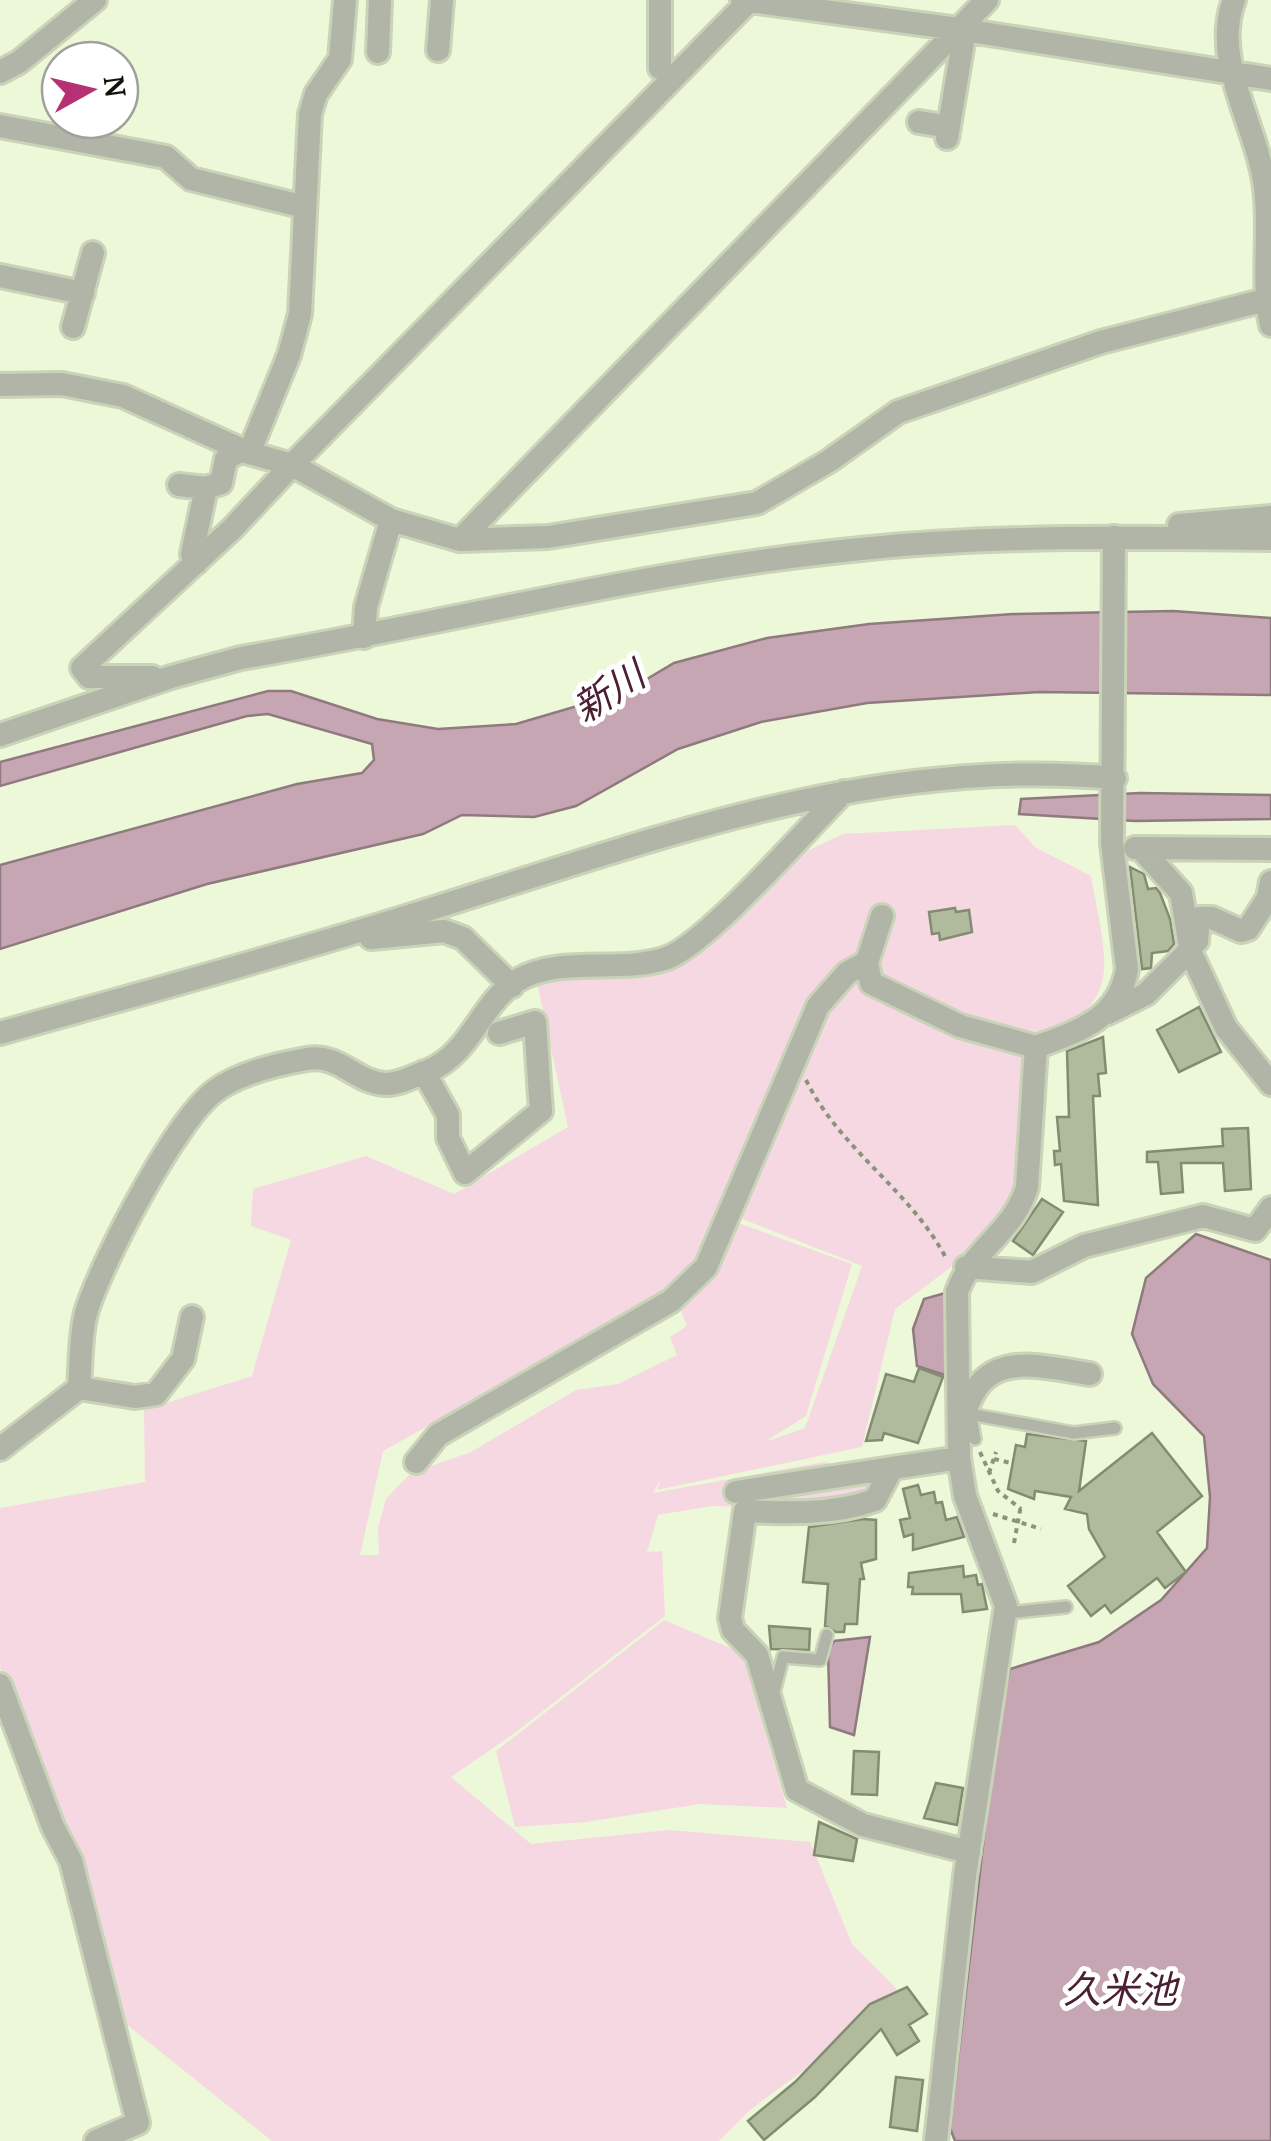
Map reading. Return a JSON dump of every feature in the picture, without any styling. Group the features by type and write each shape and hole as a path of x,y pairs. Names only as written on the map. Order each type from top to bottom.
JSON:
{"street":[{"path":"0,72 19,62 95,0"},
{"path":"179,485 206,488 220,483 226,459 245,451 289,355 300,314 310,114 316,94 340,59 345,0"},
{"path":"378,52 380,0"},
{"path":"438,50 442,0"},
{"path":"660,0 660,68"},
{"path":"742,0 961,29 1271,79"},
{"path":"171,677 89,677 82,668 196,563 750,0"},
{"path":"460,540 987,0"},
{"path":"1234,0 1224,26 1264,187 1271,325"},
{"path":"919,122 948,132 961,29"},
{"path":"0,126 166,157 190,179 306,207"},
{"path":"73,328 93,253"},
{"path":"0,276 83,293"},
{"path":"0,384 62,384 123,396 245,451 292,465 391,520 460,540 592,532 756,503 829,462 898,412 1101,342 1267,297"},
{"path":"196,563 192,554 206,488"},
{"path":"1153,538 1178,525 1271,517"},
{"path":"364,637 366,607 391,520"},
{"path":"0,735 171,677 241,658 734,566 861,549 1016,538 1114,545 1153,538 1271,540"},
{"path":"1105,1014 1117,1002 1127,969 1112,834 1114,545"},
{"path":"0,1033 354,934 792,800 892,783 1000,774 1115,777"},
{"path":"0,1449 78,1388 85,1316 109,1252 192,1112 216,1090 266,1068 313,1058 340,1062 369,1081 388,1084 424,1072 461,1050 512,986 562,968 610,968 671,956 704,932 844,792"},
{"path":"1112,834 1144,850 1180,893 1191,951 1226,1028 1271,1084"},
{"path":"1144,850 1271,849"},
{"path":"882,916 868,962 871,984 933,1014 1036,1046 1083,1029 1146,994 1191,951 1200,918 1212,918 1244,931 1268,898 1271,882"},
{"path":"354,934 378,940 444,931 462,938 512,986"},
{"path":"416,1462 438,1435 671,1301 706,1267 818,1006 848,973 868,962"},
{"path":"424,1072 448,1115 448,1138 465,1172 541,1111 535,1022 500,1032"},
{"path":"957,1265 998,1240 1021,1209 1027,1187 1036,1046"},
{"path":"957,1265 1032,1272 1084,1246 1203,1216 1255,1230 1271,1208"},
{"path":"936,2141 968,1852 1004,1613 999,1584 965,1496 958,1458 964,1413 955,1319 957,1265"},
{"path":"78,1388 135,1397 156,1394 173,1378 183,1359 192,1317"},
{"path":"964,1413 981,1379 997,1369 1036,1366 1090,1374"},
{"path":"736,1492 958,1458"},
{"path":"892,1468 875,1500 858,1506 802,1514 744,1512 730,1618 733,1630 757,1655 797,1790 863,1824 968,1852"},
{"path":"0,1684 53,1827 71,1860 138,2123 96,2141"}],"lane":[{"path":"964,1413 1074,1432 1114,1428"},
{"path":"964,1413 975,1438"},
{"path":"1004,1613 1066,1607"},
{"path":"771,1706 783,1657 820,1660 826,1636"}],"path":[{"path":"794,1058 836,1129 919,1213 957,1265"},
{"path":"975,1438 998,1491 1021,1507 1014,1543"},
{"path":"989,1473 996,1452"},
{"path":"994,1459 1009,1462 1008,1454"},
{"path":"1018,1522 1042,1529"}],"shaded area":[{"path":"1015,825 1035,847 1091,876 1102,937 1102,981 1095,999 1080,1016 1025,1047 1019,1188 962,1259 895,1309 862,1447 657,1490 661,1479 653,1493 824,1462 882,1479 873,1496 808,1509 712,1506 658,1515 647,1552 662,1551 665,1616 516,1732 451,1777 531,1844 669,1830 810,1842 852,1944 897,1989 849,2037 751,2109 719,2141 272,2141 116,2016 53,1810 0,1667 0,1508 145,1482 144,1410 252,1376 291,1240 251,1226 253,1189 366,1156 454,1194 568,1127 536,978 676,967 773,867 843,834","holes":["735,1216 862,1266 805,1428 765,1442 806,1416 852,1264 738,1223 678,1302 687,1326 670,1337 677,1355 618,1384 576,1390 471,1452 411,1473 386,1499 378,1528 379,1555 360,1555 383,1451 681,1285"]},
{"path":"664,1620 742,1653 787,1808 700,1804 586,1822 515,1827 496,1751"}],"water":[{"path":"1173,611 1271,618 1271,695 1039,692 867,703 761,722 678,749 576,806 534,817 462,815 423,834 207,884 0,949 0,865 297,784 362,773 374,760 372,744 268,714 247,716 0,786 0,762 268,691 291,691 377,719 438,729 516,724 625,692 674,663 767,638 869,624 1013,614"},
{"path":"1140,793 1271,795 1271,819 1135,821 1019,814 1021,799"},
{"name":"久米池","path":"1196,1234 1271,1260 1271,2141 955,2141 950,2128 995,1743 1010,1669 1099,1642 1161,1600 1207,1548 1210,1497 1204,1436 1153,1384 1132,1334 1146,1278"},
{"path":"949,1292 945,1375 917,1366 913,1329 924,1299"},
{"path":"870,1637 854,1735 830,1727 828,1651 834,1641"}],"building":[{"path":"1130,867 1144,874 1148,889 1156,888 1160,893 1170,919 1174,944 1168,951 1152,953 1151,968 1142,969"},
{"path":"955,908 956,912 969,910 972,932 940,940 939,933 932,934 929,912"},
{"path":"1199,1007 1221,1052 1179,1072 1157,1030"},
{"path":"1103,1037 1106,1073 1098,1074 1100,1096 1093,1096 1098,1205 1064,1201 1061,1164 1055,1165 1054,1151 1060,1151 1057,1117 1069,1117 1067,1051"},
{"path":"1248,1128 1251,1189 1225,1191 1223,1163 1181,1163 1183,1192 1161,1194 1158,1162 1147,1162 1147,1152 1223,1146 1222,1129"},
{"path":"1042,1199 1063,1212 1033,1255 1013,1241"},
{"path":"919,1368 943,1377 918,1443 884,1433 882,1440 866,1441 886,1374 914,1382"},
{"path":"1152,1433 1202,1496 1157,1532 1186,1572 1165,1588 1157,1578 1111,1613 1105,1605 1091,1616 1068,1586 1105,1557 1089,1529 1087,1514 1065,1509 1071,1497 1035,1491 1034,1499 1008,1489 1016,1445 1025,1447 1027,1434 1086,1441 1079,1491"},
{"path":"918,1485 921,1495 934,1492 936,1503 942,1502 946,1520 957,1517 964,1537 913,1550 913,1534 904,1537 900,1520 910,1518 903,1489"},
{"path":"876,1520 876,1559 861,1563 864,1579 860,1579 857,1624 845,1624 844,1632 836,1632 825,1626 828,1584 803,1582 809,1527"},
{"path":"963,1566 964,1577 976,1575 978,1585 982,1584 987,1609 963,1612 961,1594 912,1594 913,1587 908,1587 909,1573"},
{"path":"769,1626 810,1629 809,1650 771,1649"},
{"path":"854,1751 879,1752 877,1795 852,1794"},
{"path":"936,1783 963,1788 957,1825 924,1818"},
{"path":"819,1822 857,1839 853,1861 814,1855"},
{"path":"907,1987 927,2014 909,2025 919,2041 897,2055 881,2029 815,2097 764,2140 748,2121 795,2082 870,2004"},
{"path":"896,2077 923,2080 917,2131 890,2127"}],"water label":[{"name":"新川","path":"609,692"}]}
